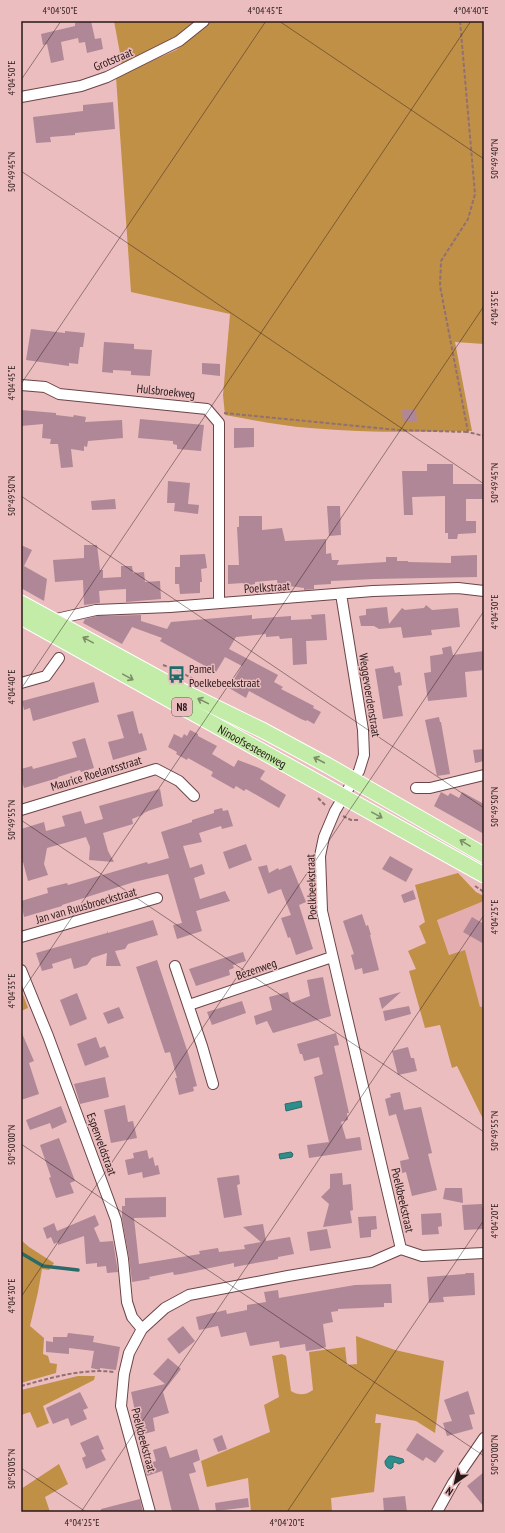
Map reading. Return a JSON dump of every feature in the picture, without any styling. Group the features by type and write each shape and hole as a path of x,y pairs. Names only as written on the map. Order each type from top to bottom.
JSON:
{"main road":[{"name":"Ninoofsesteenweg","path":"21,603 182,691 264,731 484,854"},
{"name":"Ninoofsesteenweg","path":"21,617 484,875"}],"street":[{"name":"Grotstraat","path":"21,97 81,86 107,77 179,41 204,21"},
{"name":"Hulsbroekweg","path":"21,385 45,387 59,394 207,409 214,416"},
{"path":"214,416 218,423 219,603"},
{"name":"Poelkstraat","path":"52,620 96,610 458,588 484,591"},
{"name":"Weggevoerdenstraat","path":"341,594 365,747 363,762 359,771 343,796"},
{"path":"21,683 46,676 59,658"},
{"name":"Maurice Roelantsstraat","path":"21,810 156,768 179,781 194,796"},
{"path":"416,788 430,788 484,775"},
{"name":"Poelkbeekstraat","path":"150,1512 121,1406 124,1374 129,1353 142,1329 165,1308 189,1296 288,1276 371,1262 401,1249 322,911 320,856 327,828 343,796"},
{"name":"Jan van Ruusbroeckstraat","path":"21,937 157,898"},
{"name":"Bezenweg","path":"189,1005 332,957"},
{"path":"175,966 189,1005 213,1084"},
{"name":"Espenveldstraat","path":"21,970 48,1036 116,1220 123,1259 127,1302 132,1317 142,1329"},
{"path":"401,1249 422,1256 484,1254"},
{"path":"437,1512 453,1483 484,1438"}],"path":[{"path":"460,21 475,194 468,219 441,261 440,286 468,432"},
{"path":"214,416 222,413 398,430 468,432 484,436"},
{"path":"21,1386 64,1375 99,1370 124,1374"}],"shaded area":[{"path":"114,21 198,21 175,39 122,64"},
{"path":"212,21 484,21 484,344 455,342 472,431 391,432 330,430 267,423 225,415 223,395 230,314 131,292 116,77 176,50"},
{"path":"458,873 476,892 484,896 484,901 437,920 449,955 465,950 480,1007 484,1006 484,1121 457,1066 452,1068 440,1025 425,1028 409,971 416,969 408,951 426,943 419,926 425,922 415,885"},
{"path":"484,901 484,1006 480,1008 465,951 449,955 437,919"},
{"path":"22,992 28,1008 21,1011 21,993"},
{"path":"21,1240 54,1263 49,1270 42,1269 30,1326 44,1338 43,1354 48,1356 50,1363 57,1364 56,1373 21,1383"},
{"path":"356,1336 395,1350 444,1361 435,1433 416,1421 376,1414 375,1423 381,1423 374,1492 331,1498 332,1512 251,1512 248,1478 207,1487 201,1461 270,1432 264,1405 279,1397 272,1356 282,1354 286,1356 291,1391 297,1394 305,1394 313,1390 309,1352 345,1347 347,1365 357,1364"},
{"path":"78,1376 95,1376 94,1380 43,1406 49,1423 37,1428 30,1412 21,1415 21,1390"},
{"path":"59,1464 68,1484 45,1497 50,1512 21,1512 21,1489"}],"water":[{"path":"301,1101 302,1107 286,1111 285,1104"},
{"path":"291,1152 293,1154 292,1157 280,1159 279,1154"},
{"path":"389,1456 403,1459 404,1462 399,1464 395,1462 393,1463 393,1467 390,1469 387,1467 385,1461"}],"building":[{"path":"91,21 95,39 101,38 103,49 87,53 85,42 79,43 78,38 61,42 64,60 51,63 47,44 43,45 41,34 75,26 75,23"},
{"path":"113,102 115,129 50,137 51,142 36,143 33,117 83,111 83,105"},
{"path":"31,329 65,333 65,331 85,333 83,347 80,347 78,364 69,363 69,366 26,360"},
{"path":"104,342 134,344 134,349 152,350 150,376 131,375 131,371 113,370 113,373 102,372"},
{"path":"202,363 220,364 220,376 202,374"},
{"path":"416,409 417,421 403,422 402,410"},
{"path":"21,410 56,413 56,415 73,417 74,415 86,417 85,422 122,420 123,438 88,441 87,447 84,446 84,451 71,449 73,467 61,468 58,444 50,444 51,439 42,438 43,424 21,426"},
{"path":"140,419 204,425 201,451 177,449 177,445 173,444 173,441 138,438"},
{"path":"234,428 254,428 254,447 234,448"},
{"path":"427,464 453,464 453,484 484,484 484,499 466,499 466,521 476,521 476,533 458,534 457,539 448,539 448,533 445,533 445,496 412,497 413,515 404,515 402,471 427,471"},
{"path":"168,481 190,483 188,504 199,505 198,514 174,511 175,503 167,503"},
{"path":"115,499 116,509 92,510 91,501"},
{"path":"327,506 340,506 341,535 329,536"},
{"path":"239,516 262,516 262,530 282,528 285,541 326,539 326,554 331,553 332,560 339,560 337,565 386,562 386,557 397,557 397,561 451,563 451,556 477,555 477,577 331,581 331,584 314,585 314,589 304,590 304,588 289,586 278,587 277,580 255,582 255,584 249,585 243,585 243,583 228,584 228,565 239,565 237,527 239,527"},
{"path":"21,545 32,550 24,566 47,579 44,601 21,588"},
{"path":"84,545 97,545 100,570 103,570 103,578 121,577 121,566 132,566 133,573 144,572 145,582 160,581 161,599 126,602 126,589 109,590 99,591 100,603 84,605 83,580 55,582 53,560 84,558"},
{"path":"205,554 207,568 201,569 202,582 200,582 200,593 180,594 179,584 175,584 175,567 180,567 180,555"},
{"path":"426,605 432,610 458,608 460,627 431,630 432,635 403,638 401,627 379,629 374,626 361,626 359,616 366,615 366,609 387,607 389,624 402,608 405,610 424,608"},
{"path":"325,614 327,640 306,641 307,664 293,665 292,638 280,639 279,636 266,637 266,634 236,637 229,649 278,675 274,682 283,687 281,689 314,706 313,708 321,712 314,724 307,720 301,719 249,691 246,698 229,688 242,666 225,657 216,672 160,641 162,638 132,627 122,644 83,623 85,619 97,616 141,615 141,621 167,629 171,622 252,615 252,619 291,616 291,620 312,619 311,615"},
{"path":"451,646 453,655 484,651 484,670 465,672 467,697 428,701 424,673 431,672 430,656 443,654 442,648"},
{"path":"393,666 395,673 400,672 402,685 398,686 403,716 383,719 375,669"},
{"path":"94,682 99,702 33,721 30,708 24,710 22,701"},
{"path":"133,711 139,734 142,733 147,750 113,760 108,742 124,738 117,715"},
{"path":"439,717 450,774 437,776 425,720"},
{"path":"190,730 217,746 212,754 234,767 238,760 265,771 260,779 286,795 279,808 246,789 244,791 236,786 234,789 211,776 213,772 188,758 187,760 176,754 177,752 168,747 174,734 182,738 184,734 187,736"},
{"path":"85,738 94,768 81,772 80,770 24,788 21,777 21,769 32,766 33,769 77,757 72,742"},
{"path":"484,749 484,761 475,763 473,750"},
{"path":"160,789 163,806 132,819 133,824 103,833 108,851 114,862 89,860 90,847 86,837 47,848 44,864 48,875 28,881 23,862 21,863 21,829 44,822 46,831 65,826 62,816 81,811 85,824 103,819 99,806"},
{"path":"441,792 448,796 450,793 459,798 462,792 484,804 484,834 434,806"},
{"path":"222,808 223,811 228,810 233,826 222,829 221,826 199,833 202,842 183,846 190,868 202,864 205,874 194,878 200,899 225,891 230,901 196,911 202,931 177,939 173,925 182,923 168,874 134,882 24,917 21,901 48,893 47,888 67,883 68,885 147,862 148,864 169,858 161,832 192,822 192,820 214,813 214,810"},
{"path":"246,844 252,860 229,869 223,852"},
{"path":"390,856 413,869 406,882 382,869"},
{"path":"267,865 269,873 278,868 279,870 291,865 306,902 299,905 313,949 296,955 290,937 288,938 281,918 291,915 281,889 268,894 258,867"},
{"path":"413,890 416,899 404,903 401,895"},
{"path":"362,914 366,926 368,925 379,970 363,974 362,968 355,970 351,955 354,954 343,921"},
{"path":"472,917 484,924 484,944 463,932"},
{"path":"153,920 158,935 128,944 125,949 115,951 121,966 106,966 107,953 92,958 87,965 74,969 71,958 52,964 53,968 42,971 36,953 107,933 107,931 108,933"},
{"path":"243,952 246,961 233,965 234,968 229,970 230,975 196,986 189,969"},
{"path":"157,960 189,1056 197,1086 193,1087 194,1091 179,1095 175,1078 177,1078 170,1052 165,1053 136,967"},
{"path":"323,977 331,1016 273,1033 267,1021 256,1025 254,1016 272,1010 269,997 288,992 291,1003 310,996 307,980"},
{"path":"401,992 382,1009 379,998"},
{"path":"77,993 87,1019 70,1026 60,1000"},
{"path":"242,1001 246,1013 212,1025 207,1012"},
{"path":"409,1006 411,1014 385,1021 383,1011"},
{"path":"119,1007 124,1018 108,1024 103,1013"},
{"path":"21,1031 34,1061 29,1063 39,1094 21,1100"},
{"path":"336,1033 339,1045 334,1046 349,1113 347,1113 348,1120 341,1122 346,1139 360,1137 362,1150 309,1158 307,1145 329,1142 314,1077 323,1074 319,1057 304,1061 297,1044"},
{"path":"96,1037 100,1048 105,1046 109,1057 85,1066 77,1044"},
{"path":"408,1047 411,1058 414,1058 417,1071 398,1075 392,1051"},
{"path":"105,1077 109,1097 80,1104 74,1084"},
{"path":"400,1092 404,1110 421,1107 432,1153 428,1154 437,1190 412,1196 406,1172 402,1173 400,1161 409,1159 396,1114 389,1116 385,1099 391,1097 390,1094"},
{"path":"125,1105 128,1122 133,1121 137,1138 111,1143 104,1110"},
{"path":"61,1106 67,1122 52,1129 50,1123 30,1130 26,1120"},
{"path":"59,1138 75,1181 70,1183 74,1193 56,1198 49,1178 51,1177 40,1145"},
{"path":"147,1150 149,1159 153,1157 155,1166 158,1165 160,1174 143,1178 142,1172 128,1175 125,1160 134,1158 133,1153"},
{"path":"342,1173 343,1185 351,1184 353,1210 350,1211 352,1223 323,1227 329,1204 321,1197 330,1188 330,1174"},
{"path":"239,1175 240,1184 237,1185 242,1215 224,1218 217,1178"},
{"path":"445,1188 462,1188 463,1203 443,1199"},
{"path":"166,1197 166,1217 134,1218 139,1264 200,1254 199,1251 218,1248 219,1252 245,1249 244,1245 261,1242 243,1227 263,1224 266,1241 290,1237 294,1254 278,1257 278,1259 234,1267 234,1263 181,1274 174,1275 173,1272 149,1277 150,1279 132,1282 122,1218 122,1206 125,1206 125,1198"},
{"path":"482,1204 482,1207 484,1207 483,1229 464,1230 462,1205"},
{"path":"441,1213 442,1226 438,1227 439,1234 422,1235 421,1214"},
{"path":"95,1215 99,1225 94,1228 100,1242 113,1241 118,1272 107,1273 106,1266 97,1267 97,1263 86,1264 84,1236 58,1245 58,1242 54,1244 51,1237 47,1239 43,1228 54,1223 57,1231"},
{"path":"376,1216 377,1229 371,1230 371,1237 360,1238 358,1217"},
{"path":"327,1229 331,1248 310,1251 307,1232"},
{"path":"474,1273 475,1295 443,1297 444,1302 429,1303 427,1277"},
{"path":"391,1284 392,1303 384,1303 384,1307 338,1309 338,1311 331,1312 333,1322 323,1324 326,1347 320,1349 306,1351 305,1344 280,1348 279,1341 250,1346 246,1332 221,1337 218,1326 199,1330 196,1317 226,1310 227,1314 247,1310 247,1305 266,1302 264,1292 278,1290 279,1298 355,1285"},
{"path":"183,1326 195,1341 179,1354 167,1339"},
{"path":"68,1333 94,1336 93,1342 120,1347 116,1370 100,1368 100,1370 91,1368 94,1351 69,1348 69,1354 46,1352 46,1341 53,1342 53,1337 67,1337"},
{"path":"168,1358 181,1369 163,1392 169,1413 153,1418 155,1431 140,1435 131,1392 165,1384 153,1374"},
{"path":"468,1391 475,1414 469,1415 473,1429 447,1436 443,1423 452,1421 444,1400"},
{"path":"80,1392 88,1408 83,1410 87,1419 71,1426 68,1418 53,1424 46,1408"},
{"path":"417,1433 444,1451 435,1463 426,1457 423,1461 406,1450"},
{"path":"98,1435 104,1449 101,1450 106,1460 86,1469 82,1458 86,1456 80,1443"},
{"path":"222,1435 227,1449 218,1452 213,1439"},
{"path":"166,1446 170,1458 197,1449 200,1460 193,1463 196,1472 189,1474 200,1512 172,1512 162,1471 147,1476 144,1465 156,1461 153,1450"},
{"path":"484,1472 484,1507 467,1486"},
{"path":"405,1496 407,1512 384,1512 383,1498"},
{"path":"248,1498 249,1507 216,1511 215,1503"},
{"path":"140,1499 143,1512 101,1512 101,1509"}],"waterway":[{"path":"21,1253 43,1266 78,1270"}],"place":[{"name":"Pamel Poelkebeekstraat","path":"176,675"}]}
